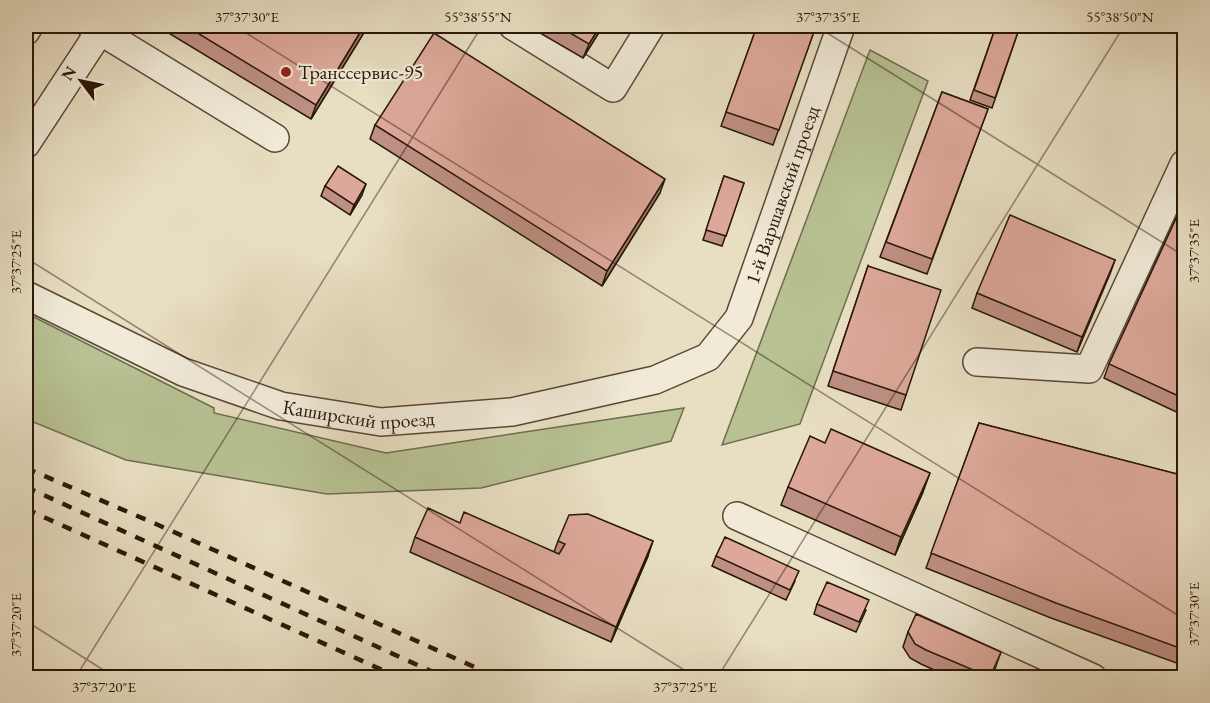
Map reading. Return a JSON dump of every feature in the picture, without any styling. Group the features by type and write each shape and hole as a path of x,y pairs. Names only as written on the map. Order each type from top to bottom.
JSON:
{"street":[{"path":"26,31 29,26"},
{"path":"513,26 613,88 651,26"},
{"name":"1-й Варшавский проезд","path":"708,357 738,318 841,26"},
{"path":"26,144 96,28 275,138"},
{"path":"977,362 1089,369 1185,164"},
{"name":"Каширский проезд","path":"26,295 183,372 281,406 381,422 512,412 655,380 708,357"},
{"path":"737,516 1093,678"}],"green space":[{"path":"870,50 928,81 800,424 722,445"},
{"path":"26,313 214,408 214,413 386,453 684,408 671,441 481,488 327,494 126,460 26,419"}],"building":[{"name":"Транссервис-95","path":"186,26 364,26 316,105"},
{"path":"558,26 600,26 589,44"},
{"path":"757,26 816,26 779,130 726,112"},
{"path":"996,26 1020,26 995,98 974,90"},
{"path":"434,33 665,179 607,271 375,125"},
{"path":"942,92 988,109 932,259 886,242"},
{"path":"338,166 366,184 354,205 325,186"},
{"path":"724,176 744,183 726,236 706,230"},
{"path":"1185,199 1185,399 1109,364"},
{"path":"1010,215 1115,260 1082,337 977,293"},
{"path":"868,266 941,290 906,395 833,371"},
{"path":"979,423 1185,476 1185,650 1056,603 931,553"},
{"path":"831,429 930,473 901,537 788,487 810,436 825,443"},
{"path":"428,508 460,523 464,512 559,554 565,544 558,541 569,515 588,514 653,541 616,627 415,537"},
{"path":"725,537 799,571 790,590 716,556"},
{"path":"827,582 869,600 859,622 817,604"},
{"path":"916,614 1001,652 990,677 915,644 908,632"}],"railway":[{"path":"26,468 499,678"},
{"path":"26,487 446,678"},
{"path":"26,509 400,678"}],"place":[{"name":"Транссервис-95","path":"286,72"}]}
